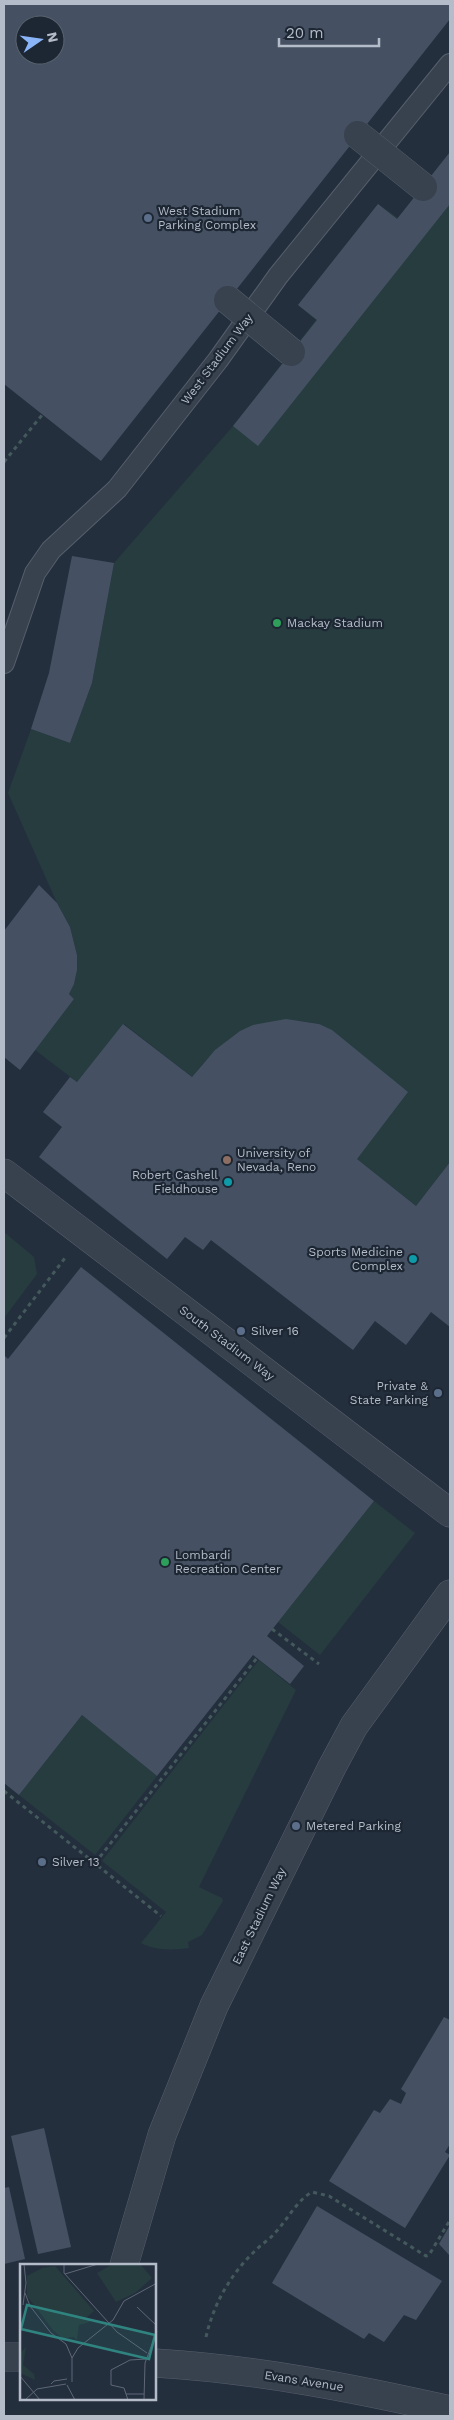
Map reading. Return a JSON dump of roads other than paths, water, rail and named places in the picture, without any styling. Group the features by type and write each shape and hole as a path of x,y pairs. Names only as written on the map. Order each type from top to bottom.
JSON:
{"street":[{"path":"358,135 423,187"},
{"path":"228,300 291,352"},
{"name":"South Stadium Way","path":"4,1173 450,1513"},
{"name":"East Stadium Way","path":"124,2264 162,2135 214,2006 354,1726 450,1594"},
{"path":"4,2357 20,2357"},
{"name":"Evans Avenue","path":"156,2363 266,2375 334,2385 450,2410"}],"lane":[{"name":"West Stadium Way","path":"4,663 35,573 51,550 117,489 218,360 278,276 450,64"}],"place":[{"name":"West Stadium Parking Complex","path":"148,218"},
{"name":"Mackay Stadium","path":"277,623"},
{"name":"University of Nevada, Reno","path":"227,1160"},
{"name":"Robert Cashell Fieldhouse","path":"228,1182"},
{"name":"Sports Medicine Complex","path":"413,1259"},
{"name":"Silver 16","path":"241,1331"},
{"name":"Private & State Parking","path":"438,1393"},
{"name":"Lombardi Recreation Center","path":"165,1562"},
{"name":"Metered Parking","path":"296,1826"},
{"name":"Silver 13","path":"42,1862"}]}
